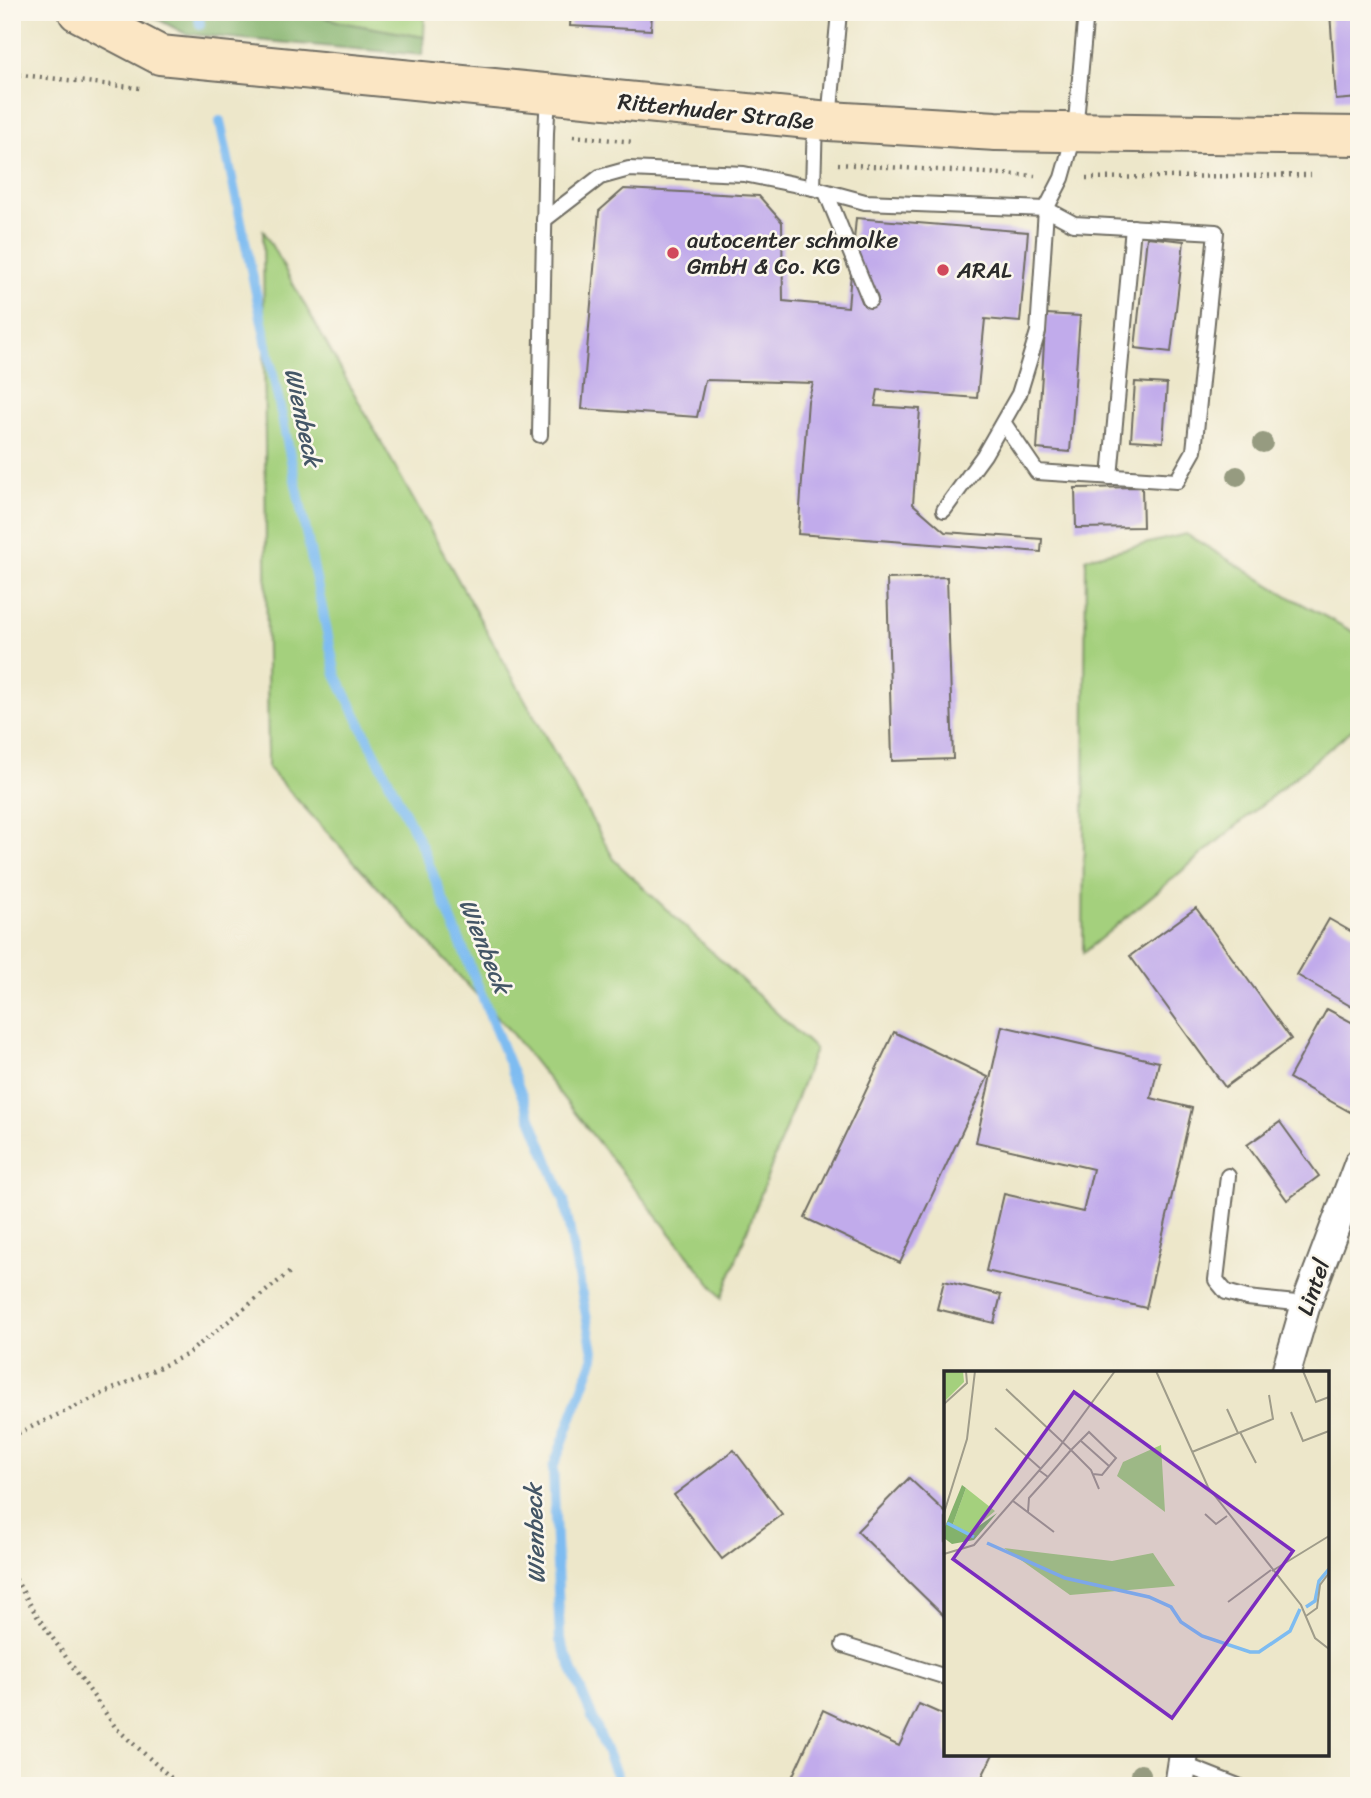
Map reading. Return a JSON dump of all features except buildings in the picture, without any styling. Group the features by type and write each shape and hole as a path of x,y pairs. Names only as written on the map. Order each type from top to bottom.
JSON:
{"street":[{"name":"Ritterhuder Straße","path":"82,14 160,55 822,121 996,131 1359,136"},
{"name":"Lintel","path":"1287,1371 1306,1304 1359,1163"}],"lane":[{"path":"839,12 822,121 819,190 870,300"},
{"path":"944,510 984,455 1019,394 1038,332 1046,209 1062,178 1075,132 1086,12"},
{"path":"540,435 545,133 549,94"},
{"path":"544,220 600,177 629,169 744,174 865,202 1046,209 1074,224 1216,232 1194,451 1177,481 1037,472 1003,422"},
{"path":"1110,477 1133,227"},
{"path":"1228,1176 1216,1280 1226,1292 1247,1298 1306,1304"},
{"path":"843,1645 944,1676"},
{"path":"1182,1768 1238,1786"}],"path":[{"path":"12,1436 186,1355 290,1272"},
{"path":"12,1573 37,1615 116,1728 180,1786"}],"green space":[{"path":"144,12 308,12 340,22 424,37 422,55 186,34"},
{"path":"308,12 425,12 424,37 340,22"},
{"path":"263,230 615,861 815,1049 722,1298 509,1030 268,768"},
{"path":"1186,534 1293,599 1359,635 1359,724 1083,953 1086,558"}],"waterway":[{"name":"Wienbeck","path":"198,12 200,24"},
{"name":"Wienbeck","path":"220,121 336,675 422,847 564,1200 594,1357 553,1468 560,1640 621,1786"}],"place":[{"name":"autocenter schmolke GmbH & Co. KG","path":"673,253"},
{"name":"ARAL","path":"943,270"}]}
